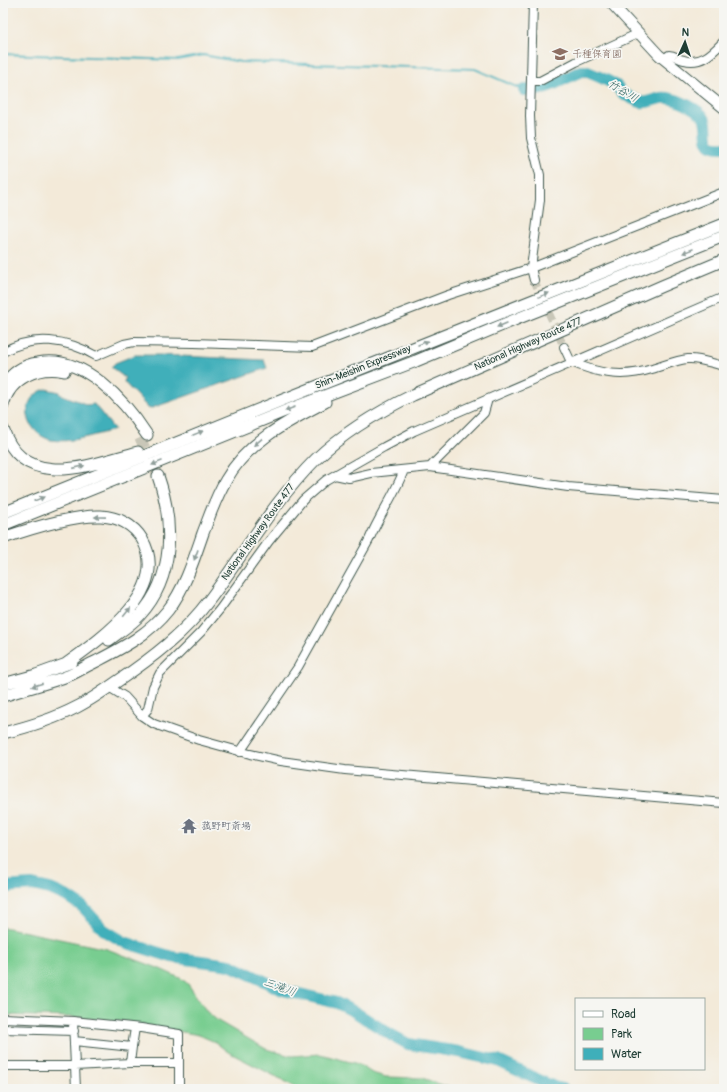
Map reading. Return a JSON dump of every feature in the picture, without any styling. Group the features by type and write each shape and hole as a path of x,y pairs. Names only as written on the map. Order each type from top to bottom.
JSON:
{"highway":[{"name":"Shin-Meishin Expressway","path":"3,513 176,442 724,224"},
{"name":"Shin-Meishin Expressway","path":"3,525 290,409 416,361 724,236"},
{"name":"National Highway Route 477","path":"3,733 56,717 78,707 159,652 195,617 209,600 278,502 299,477 316,458 339,438 386,408 413,394 724,260"},
{"path":"3,694 68,670 128,645 147,631 168,609 179,593 222,487 236,464 255,444 281,426 326,402 416,361"},
{"path":"3,386 13,374 30,365 48,362 68,364 91,376 116,396 131,413 144,436 96,389 72,374 58,370 44,370 25,376 12,386 3,405"},
{"path":"3,429 8,442 20,456 34,465 54,470 75,468 176,442"},
{"path":"3,684 36,675 68,670 106,650 140,625 157,606 167,587 174,565 176,538 173,505 162,474"},
{"path":"3,538 67,521 100,516 114,518 126,523 137,532 144,543 148,556 149,568 145,585 138,598 120,621 68,670"}],"main road":[{"path":"612,3 664,59 724,108"}],"street":[{"path":"533,3 530,116 531,138 540,175 540,200 531,268 534,280"},
{"path":"531,81 540,81 576,62 639,33"},
{"path":"664,59 669,55 674,55 682,60 690,61 705,58 710,56 724,41"},
{"path":"3,352 17,344 43,340 68,343 86,350 96,356 124,344 134,342 312,347 448,295 531,268 724,192"},
{"path":"142,716 148,709 153,687 160,673 201,632 220,609 288,517 314,490 335,475 397,440 571,362 724,297"},
{"path":"564,347 571,362 585,368 625,375 635,374 686,359 724,366"},
{"path":"430,467 484,414 488,399"},
{"path":"335,475 349,478 371,473 430,467 568,487 724,500"},
{"path":"240,752 298,667 369,540 404,470"},
{"path":"109,687 125,697 142,716 154,724 240,752 281,761 316,767 724,804"},
{"path":"3,1018 73,1021 179,1034 179,1089"},
{"path":"73,1021 76,1089"},
{"path":"130,1063 135,1028"},
{"path":"3,1029 74,1031"},
{"path":"74,1041 132,1047"},
{"path":"3,1066 75,1066 130,1063 179,1063"}],"green space":[{"path":"3,927 107,949 158,968 182,979 188,984 207,1012 218,1021 266,1049 291,1056 320,1054 358,1064 372,1073 386,1077 422,1078 454,1089 300,1089 228,1052 215,1042 199,1035 128,1022 70,1017 3,1015"}],"water":[{"path":"135,355 264,360 267,368 149,409 124,382 125,378 111,367 115,363"},
{"path":"46,389 60,392 60,394 86,405 94,404 115,430 66,441 51,440 42,436 30,423 28,407 31,399 37,393"}],"waterway":[{"path":"3,54 178,60 203,55 241,62 475,69 524,90"},
{"name":"竹谷川","path":"524,90 547,87 581,71 585,71 612,83 617,86 620,91 640,102 666,98 677,100 688,106 702,115 705,120 710,145 715,147 724,147"},
{"name":"三滝川","path":"3,887 32,885 50,889 66,896 83,907 104,930 124,942 172,957 230,965 283,990 337,1003 355,1012 408,1044 459,1052 498,1061 554,1087 563,1089"}],"tunnel":[{"path":"534,280 564,347"},
{"path":"140,438 158,476"}],"place":[{"name":"千種保育園","path":"560,54"},
{"name":"菰野町斎場","path":"189,826"}]}
